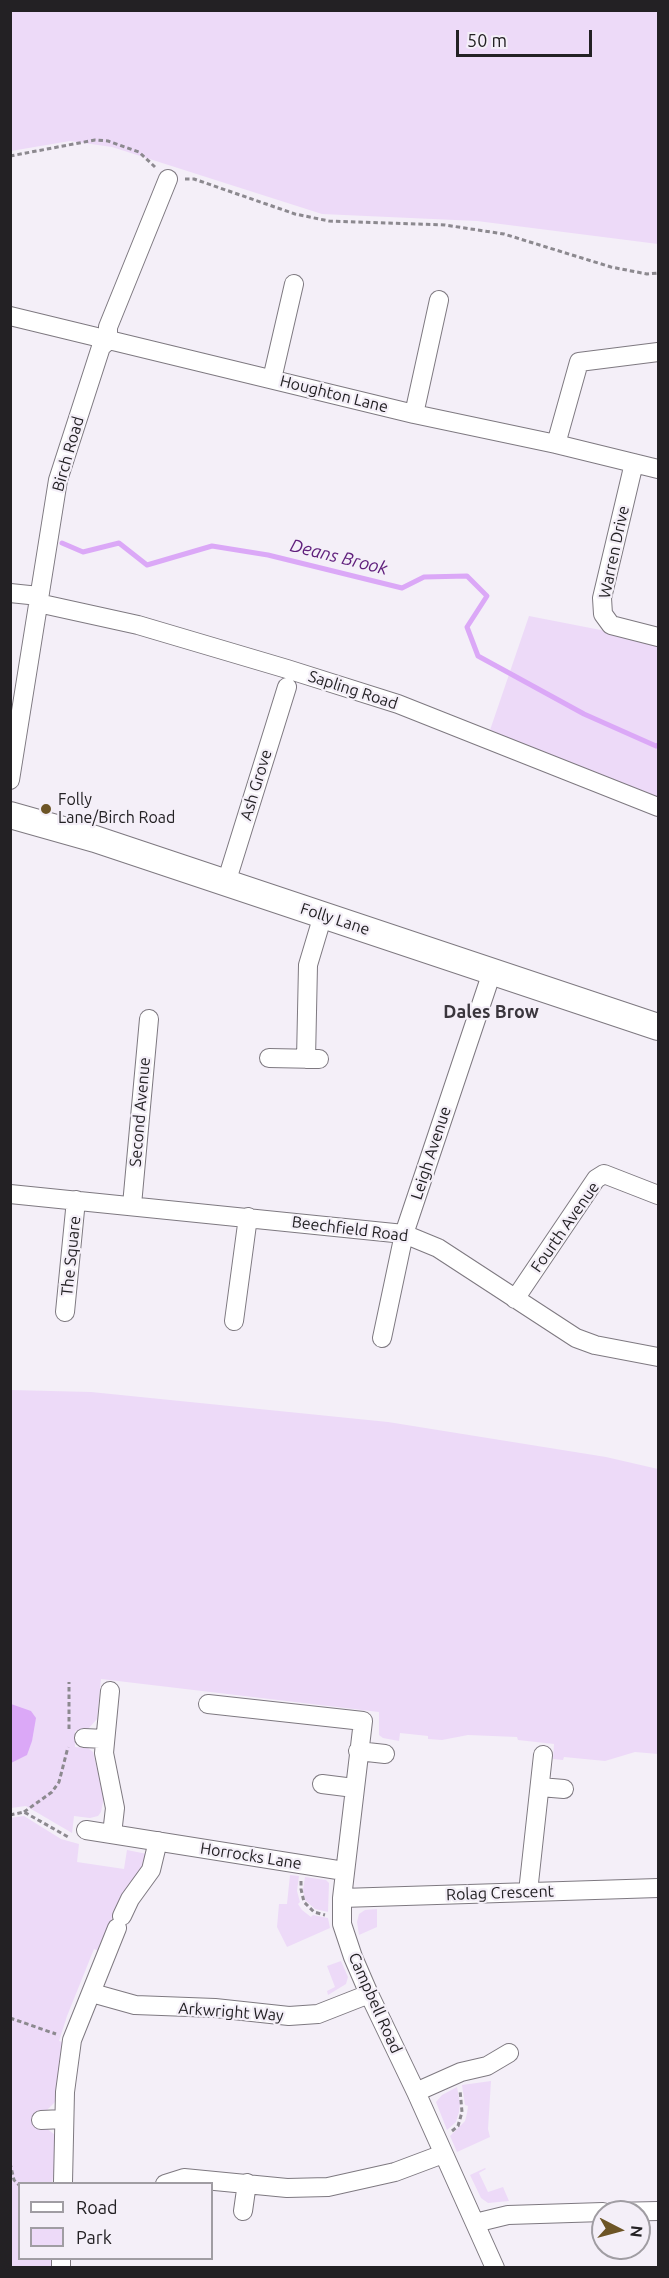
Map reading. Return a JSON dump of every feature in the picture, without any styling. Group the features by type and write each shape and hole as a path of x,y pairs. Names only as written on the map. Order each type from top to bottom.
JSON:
{"main road":[{"name":"Folly Lane","path":"10,815 74,833 658,1027"}],"street":[{"name":"Birch Road","path":"10,780 58,480 101,347 108,341 108,327 168,179"},
{"path":"272,379 294,284"},
{"path":"414,414 439,300"},
{"name":"Houghton Lane","path":"10,316 414,414 556,444 658,469"},
{"path":"556,444 579,362 658,352"},
{"name":"Warren Drive","path":"633,463 602,598 603,614 611,625 658,637"},
{"name":"Sapling Road","path":"10,593 138,625 398,704 658,807"},
{"name":"Ash Grove","path":"226,883 286,687"},
{"path":"269,1058 312,1059 308,965 323,915"},
{"name":"Leigh Avenue","path":"382,1338 404,1234 492,972"},
{"name":"Second Avenue","path":"132,1206 149,1019"},
{"name":"Fourth Avenue","path":"515,1299 596,1179 604,1174 658,1195"},
{"name":"Beechfield Road","path":"10,1194 404,1234 438,1248 586,1342 658,1357"},
{"name":"The Square","path":"65,1312 76,1200"},
{"path":"234,1321 248,1217"},
{"path":"110,1691 104,1752 115,1808 112,1834"},
{"name":"Campbell Road","path":"208,1704 363,1721 344,1870 342,1906 346,1938 369,1994 495,2268"},
{"path":"74,1740 105,1739"},
{"path":"358,1751 385,1754"},
{"path":"528,1892 543,1755"},
{"path":"322,1784 354,1788"},
{"path":"540,1787 564,1790"},
{"name":"Horrocks Lane","path":"86,1830 344,1870"},
{"path":"63,2182 65,2092 72,2040 130,1899 151,1870 158,1841"},
{"name":"Rolag Crescent","path":"342,1906 528,1892 658,1888"},
{"name":"Arkwright Way","path":"92,1992 135,2006 215,2008 289,2016 318,2014 369,1994"},
{"path":"416,2092 454,2075 487,2066 509,2053"},
{"path":"41,2120 64,2119"},
{"path":"171,2182 184,2178 299,2189 334,2186 395,2172 440,2147"},
{"path":"243,2211 247,2183"},
{"path":"475,2223 508,2215 591,2212"}],"path":[{"path":"10,156 95,140 108,141 139,152 168,179 195,179 295,214 329,221 445,225 504,234 611,267 647,274 658,273"},
{"path":"10,1815 24,1812 52,1792 59,1782 74,1740 69,1682"},
{"path":"24,1812 71,1838 86,1830"},
{"path":"305,1864 300,1889 307,1906 322,1915 342,1906"},
{"path":"10,2018 72,2040"},
{"path":"440,2147 455,2129 461,2117 463,2099 454,2075"},
{"path":"10,2163 14,2180 18,2184"}],"green space":[{"path":"11,10 658,11 658,244 477,221 322,214 112,147 70,141 11,151"},
{"path":"529,616 658,644 658,798 489,733"},
{"path":"11,1390 91,1392 388,1422 606,1457 658,1469 658,1754 635,1752 605,1761 564,1757 563,1760 553,1759 554,1744 518,1740 517,1737 468,1735 442,1740 400,1733 399,1741 379,1735 379,1712 101,1679 97,1719 88,1729 75,1731 75,1747 88,1748 93,1752 104,1797 101,1812 98,1816 90,1818 74,1816 72,1833 26,1806 11,1808"},
{"path":"24,1816 61,1839 79,1844 77,1862 124,1869 127,1850 147,1854 138,1875 121,1895 99,1951 94,1949 67,2016 59,2041 63,2042 57,2100 47,2110 35,2112 35,2126 45,2127 55,2135 57,2152 52,2182 18,2182 18,2260 51,2260 52,2267 11,2267 10,1818"},
{"path":"290,1875 299,1876 297,1891 300,1902 298,1904 302,1910 311,1917 313,1915 328,1918 330,1928 287,1947 277,1927 279,1904 287,1904"},
{"path":"305,1877 326,1880 329,1883 328,1912 315,1909 305,1900 303,1890"},
{"path":"377,1909 377,1927 359,1935 357,1922 359,1914 365,1910"},
{"path":"341,1961 348,1977 346,1984 328,1995 327,1991 335,1987 327,1966"},
{"path":"491,2081 488,2129 490,2137 457,2152 450,2136 465,2121 467,2113 468,2106 465,2105 462,2085"},
{"path":"457,2087 459,2112 456,2122 447,2130 436,2102 442,2095"},
{"path":"485,2168 479,2173 488,2192 503,2187 509,2201 488,2203 481,2198 470,2175"}],"shaded area":[{"path":"11,1704 31,1711 36,1718 27,1755 11,1763"}],"waterway":[{"name":"Deans Brook","path":"62,543 83,552 119,543 147,565 212,546 268,555 402,588 424,577 467,576 487,596 467,627 478,656 584,714 658,745"}],"place":[{"name":"Folly Lane/Birch Road","path":"46,809"}],"district":[{"name":"Dales Brow","path":"491,1012"}]}
